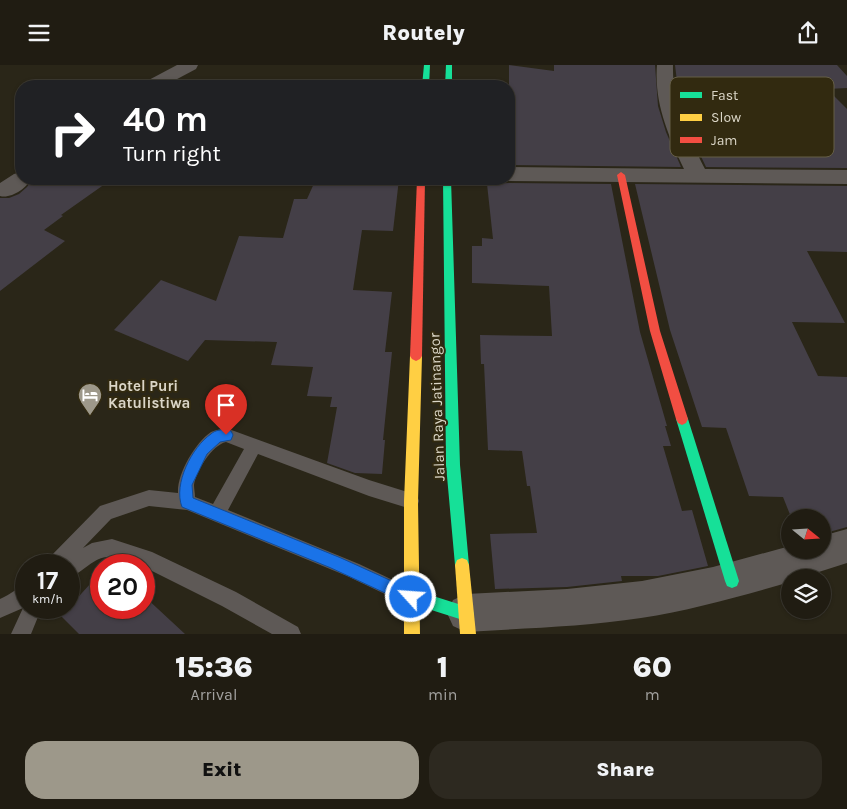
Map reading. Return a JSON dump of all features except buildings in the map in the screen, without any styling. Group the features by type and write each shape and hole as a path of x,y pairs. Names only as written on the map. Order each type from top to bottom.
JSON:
{"main road":[{"path":"426,80 427,65"},
{"path":"449,65 449,80"},
{"path":"621,175 655,331 732,581"},
{"name":"Jalan Raya Jatinangor","path":"412,634 411,501 421,185"},
{"name":"Jalan Raya Jatinangor","path":"447,185 453,465 467,623"},
{"path":"411,597 467,623"}],"street":[{"path":"162,80 190,65"},
{"path":"665,65 665,100 670,113"},
{"path":"689,157 698,176"},
{"path":"515,174 847,177"},
{"path":"467,623 665,595 732,581 847,546"}],"lane":[{"path":"187,502 186,484 202,450 217,437 226,435 253,447 411,501"},
{"path":"218,513 253,447"},
{"path":"65,554 106,512 149,498 187,502 218,513 411,597"},
{"path":"80,561 92,552 112,548 152,561 229,599 291,634"},
{"path":"0,609 15,602"},
{"path":"21,634 28,619"}],"traffic: fast":[{"path":"426,80 427,65"},
{"path":"449,65 449,80"},
{"path":"447,185 453,465 462,565"},
{"path":"682,419 732,581"},
{"path":"411,597 466,613"}],"traffic: slow":[{"path":"412,634 411,501 416,356"},
{"path":"462,565 468,634"}],"traffic: jam":[{"path":"621,175 655,331 682,419"},
{"path":"416,356 421,185"}],"place":[{"name":"Hotel Puri Katulistiwa","path":"90,416"}],"route":[{"path":"226,435 217,437 202,450 186,484 187,502 218,513 336,563 411,597"}]}
